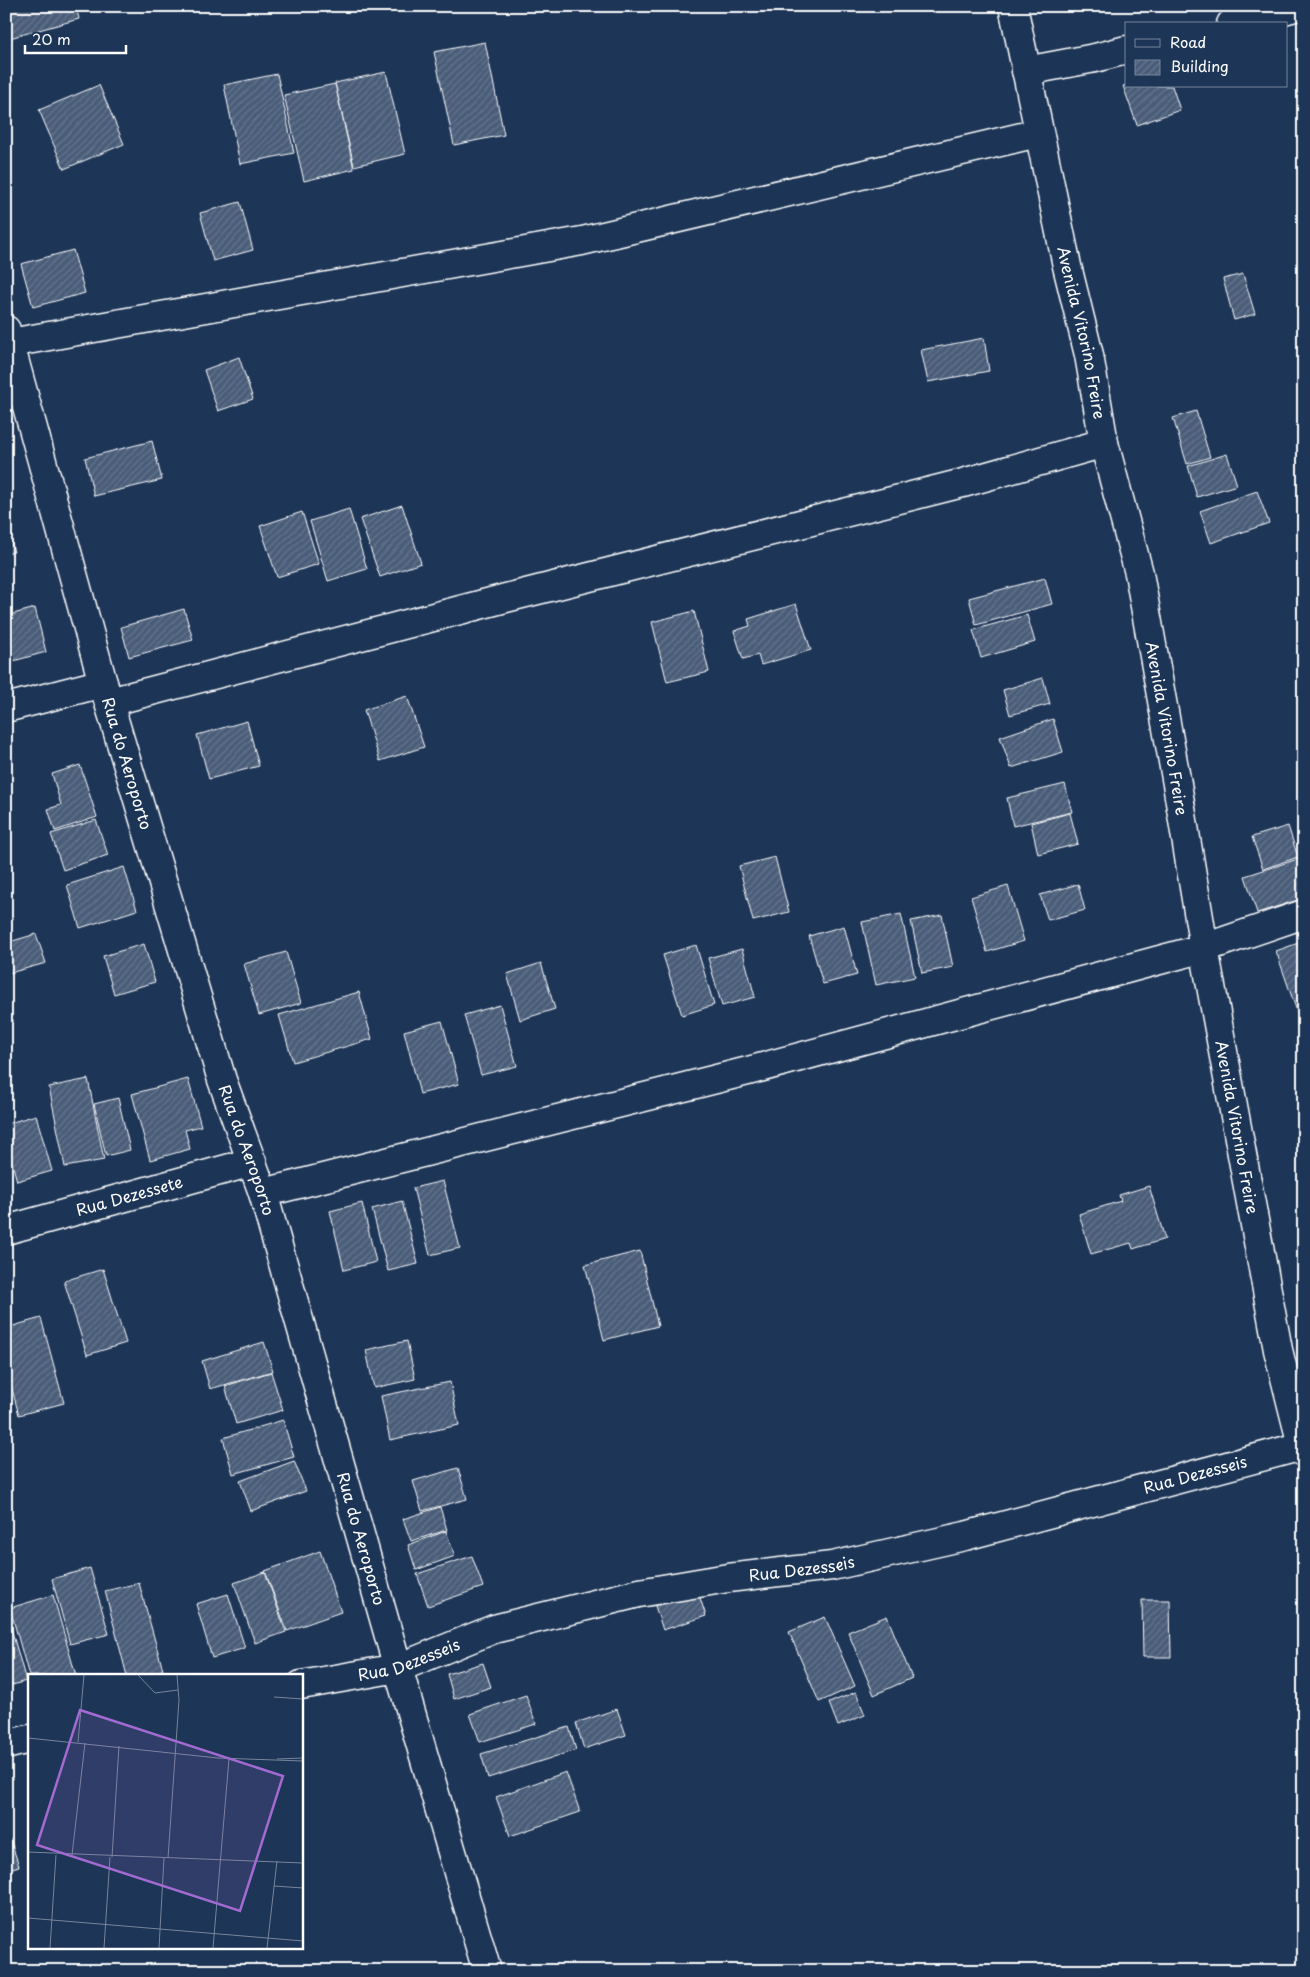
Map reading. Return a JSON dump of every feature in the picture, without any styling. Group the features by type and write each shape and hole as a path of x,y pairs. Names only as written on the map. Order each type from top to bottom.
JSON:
{"street":[{"name":"Avenida Vitorino Freire","path":"1013,6 1038,133 1067,266 1089,355 1104,443 1138,573 1177,784 1204,948 1278,1350 1303,1449"},
{"path":"1239,22 1299,6"},
{"path":"1026,71 1125,50"},
{"path":"8,336 582,240 1038,133"},
{"name":"Rua do Aeroporto","path":"8,336 106,693 222,1080 263,1193 398,1668 487,1971"},
{"path":"6,708 106,693 506,598 954,485 1104,443"},
{"path":"263,1193 748,1071 1204,948 1304,914"},
{"name":"Rua Dezessete","path":"6,1230 252,1162"},
{"name":"Rua Dezesseis","path":"302,1685 398,1668 494,1629 639,1593 728,1578 832,1566 965,1536 1303,1449"},
{"path":"6,1745 28,1740"}],"building":[{"path":"6,6 76,6 79,19 6,39"},
{"path":"485,42 504,135 454,145 434,52"},
{"path":"386,72 405,154 354,166 335,83"},
{"path":"277,74 294,153 240,164 224,85"},
{"path":"335,84 354,169 304,181 284,95"},
{"path":"99,85 124,144 64,169 39,110"},
{"path":"1125,85 1125,88 1173,88 1180,110 1137,125 1123,86"},
{"path":"240,202 253,250 213,261 200,213"},
{"path":"73,250 85,293 33,307 21,264"},
{"path":"1243,274 1255,314 1234,320 1223,279"},
{"path":"984,338 989,371 928,382 921,350"},
{"path":"239,357 253,399 218,411 204,370"},
{"path":"1196,411 1210,457 1187,464 1173,418"},
{"path":"152,441 162,480 94,496 85,458"},
{"path":"1227,454 1237,485 1197,497 1188,466"},
{"path":"1257,491 1269,523 1211,543 1200,511"},
{"path":"402,505 421,563 380,577 360,519"},
{"path":"349,509 367,569 328,581 310,521"},
{"path":"302,512 319,564 277,577 260,526"},
{"path":"6,525 14,552 6,554"},
{"path":"1045,578 1052,604 976,625 969,598"},
{"path":"796,604 811,650 761,665 758,655 743,659 734,631 750,626 748,619"},
{"path":"35,608 46,652 6,663 6,616"},
{"path":"184,609 193,640 129,657 121,627"},
{"path":"694,611 709,672 667,682 652,622"},
{"path":"1027,615 1035,642 981,658 973,630"},
{"path":"1043,678 1050,704 1010,715 1003,690"},
{"path":"407,696 424,747 380,761 364,710"},
{"path":"1053,719 1063,752 1011,768 1000,737"},
{"path":"247,721 259,766 209,779 197,735"},
{"path":"80,765 97,817 55,831 48,809 61,805 52,774"},
{"path":"1065,784 1072,812 1013,826 1007,798"},
{"path":"1070,813 1078,844 1038,854 1031,823"},
{"path":"96,820 108,855 63,870 51,834"},
{"path":"1288,826 1298,857 1263,869 1252,837"},
{"path":"775,857 789,912 753,921 739,866"},
{"path":"1304,857 1304,898 1257,913 1245,876"},
{"path":"124,867 137,910 80,928 67,885"},
{"path":"1078,884 1085,910 1048,920 1040,895"},
{"path":"1008,886 1024,941 987,952 971,897"},
{"path":"901,914 915,977 876,985 862,922"},
{"path":"942,915 953,967 922,973 911,921"},
{"path":"844,926 857,975 823,984 809,936"},
{"path":"36,934 46,963 6,974 6,943"},
{"path":"1304,941 1304,1022 1301,1023 1276,951"},
{"path":"144,944 155,982 114,994 103,956"},
{"path":"696,945 714,1005 682,1015 663,955"},
{"path":"742,949 755,997 722,1006 708,958"},
{"path":"286,952 301,1003 259,1015 244,964"},
{"path":"541,963 555,1009 520,1020 507,974"},
{"path":"359,992 372,1039 293,1062 279,1015"},
{"path":"500,1005 517,1066 481,1075 464,1015"},
{"path":"442,1021 459,1084 420,1094 404,1031"},
{"path":"88,1079 104,1160 65,1167 49,1087"},
{"path":"188,1079 201,1126 185,1130 190,1149 150,1160 132,1094"},
{"path":"118,1098 130,1150 106,1156 94,1104"},
{"path":"36,1115 52,1171 17,1181 6,1142 6,1124"},
{"path":"443,1181 460,1248 430,1255 413,1188"},
{"path":"1149,1186 1165,1239 1133,1249 1131,1243 1091,1254 1079,1214 1121,1201 1119,1195"},
{"path":"402,1201 418,1264 388,1271 372,1209"},
{"path":"362,1203 376,1262 344,1270 330,1211"},
{"path":"640,1251 658,1326 604,1340 585,1265"},
{"path":"103,1269 126,1343 87,1355 64,1281"},
{"path":"41,1318 64,1403 19,1415 6,1367 6,1328"},
{"path":"407,1341 415,1379 374,1388 366,1350"},
{"path":"264,1342 273,1371 210,1389 202,1361"},
{"path":"271,1372 283,1410 236,1424 225,1386"},
{"path":"450,1382 459,1425 390,1440 381,1396"},
{"path":"283,1420 294,1457 233,1474 223,1438"},
{"path":"294,1461 306,1491 251,1511 240,1481"},
{"path":"458,1468 467,1499 422,1511 413,1481"},
{"path":"440,1507 447,1530 411,1541 403,1519"},
{"path":"446,1531 455,1556 416,1570 408,1545"},
{"path":"320,1551 341,1612 287,1631 265,1571"},
{"path":"472,1556 483,1587 428,1606 417,1574"},
{"path":"90,1568 109,1634 70,1644 52,1579"},
{"path":"265,1572 286,1632 255,1643 234,1583"},
{"path":"139,1583 163,1670 150,1674 126,1674 105,1591"},
{"path":"697,1589 706,1616 663,1630 654,1603"},
{"path":"228,1594 245,1648 212,1658 196,1604"},
{"path":"53,1595 75,1674 28,1674 10,1608"},
{"path":"1142,1600 1170,1600 1171,1657 1143,1657"},
{"path":"887,1616 912,1678 874,1695 848,1632"},
{"path":"825,1617 855,1686 819,1702 789,1632"},
{"path":"11,1628 26,1681 6,1687 6,1629"},
{"path":"483,1663 491,1687 454,1699 447,1674"},
{"path":"856,1692 865,1715 838,1726 829,1703"},
{"path":"526,1695 536,1724 480,1742 470,1714"},
{"path":"617,1709 626,1735 584,1749 576,1723"},
{"path":"569,1727 576,1750 488,1778 481,1754"},
{"path":"566,1772 580,1812 510,1836 496,1797"},
{"path":"6,1827 19,1866 6,1870"}]}
